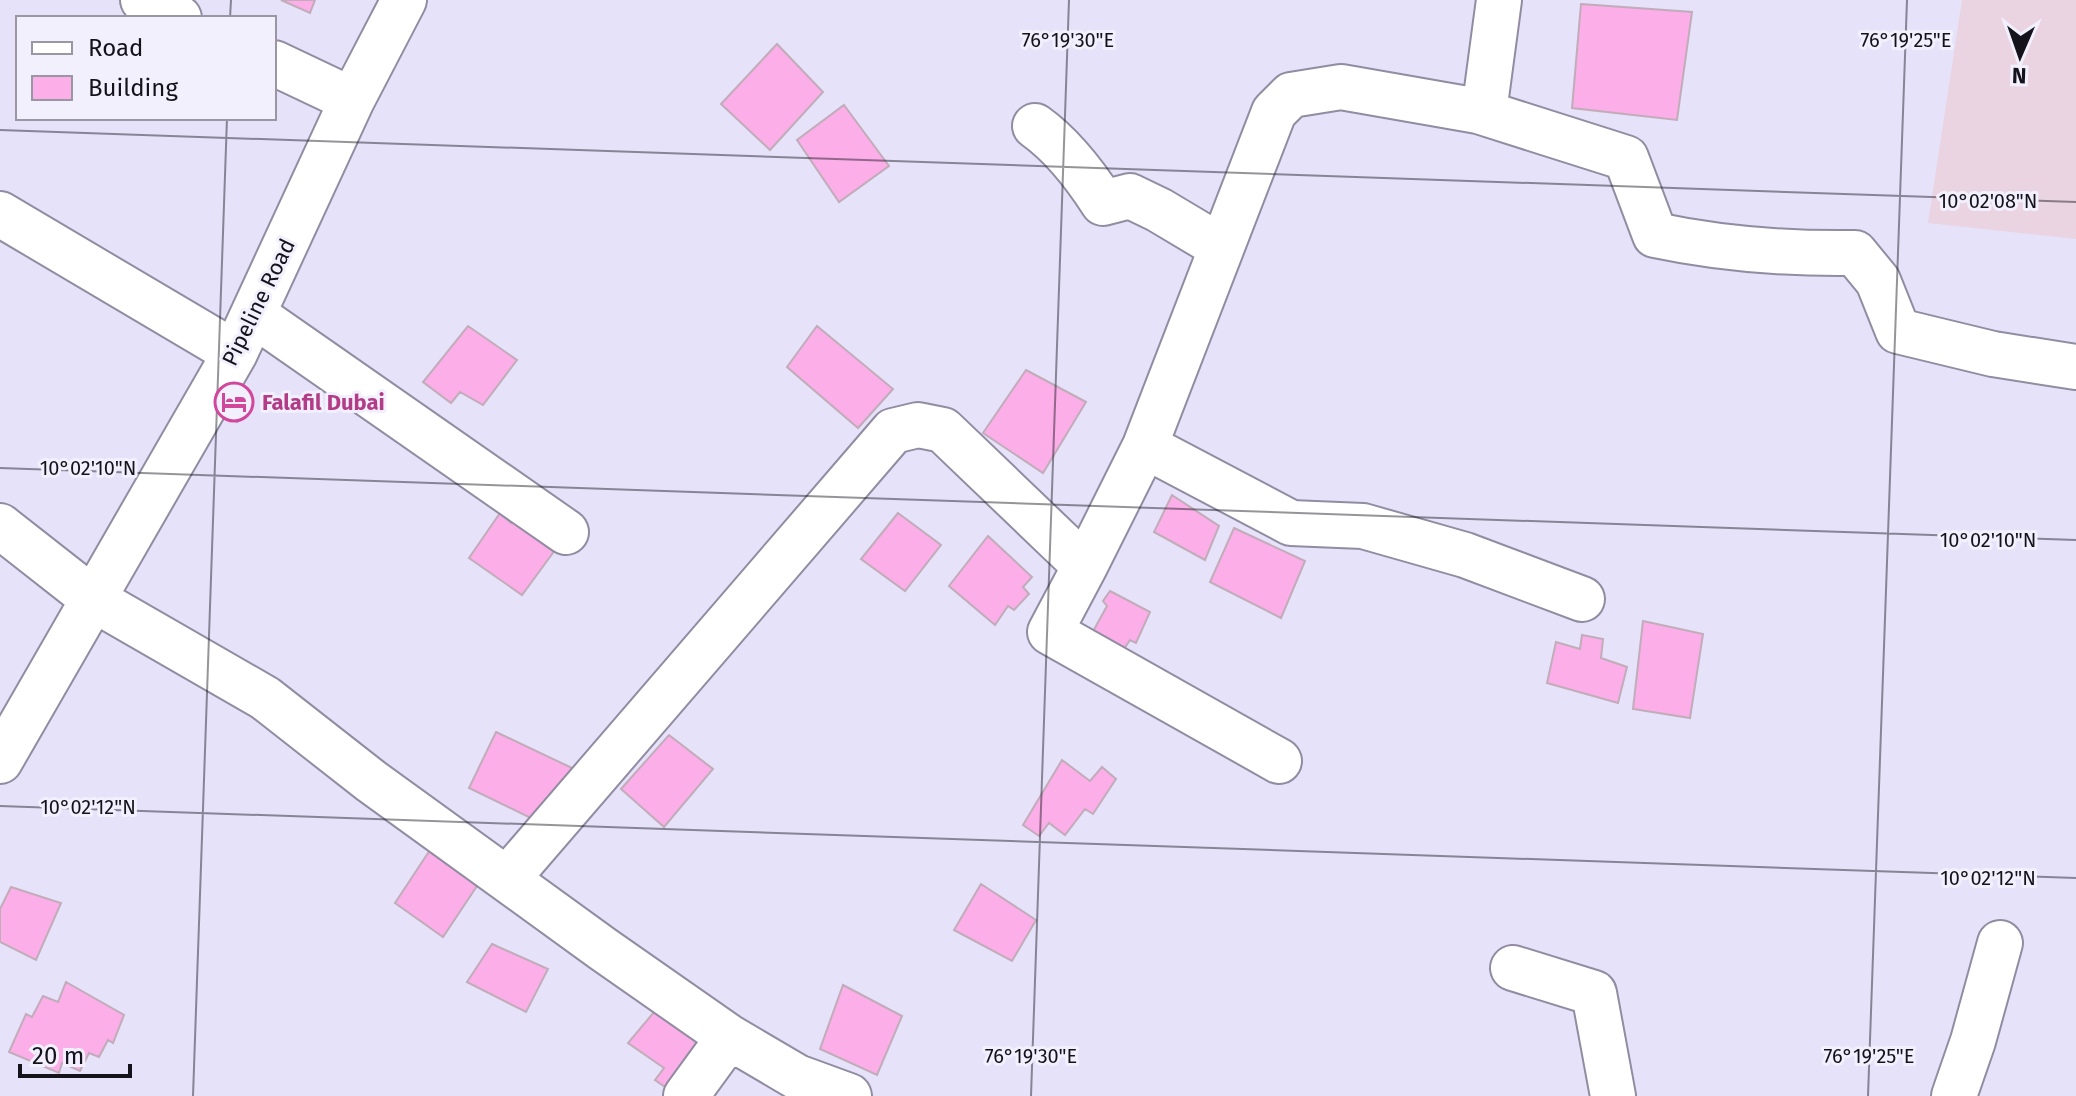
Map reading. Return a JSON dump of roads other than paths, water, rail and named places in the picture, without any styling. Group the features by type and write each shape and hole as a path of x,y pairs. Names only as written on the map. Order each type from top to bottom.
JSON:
{"street":[{"path":"143,0 175,16"},
{"name":"Pipeline Road","path":"0,761 235,353 352,100 404,0"},
{"path":"1279,761 1050,632 1145,446 1274,112 1291,95 1341,87 1484,112 1499,0"},
{"path":"276,64 352,100"},
{"path":"1478,111 1626,158 1655,235 1694,243 1789,252 1855,253 1878,281 1898,331 1993,354 2076,367"},
{"path":"1035,126 1055,140 1103,203 1130,196 1221,247"},
{"path":"0,214 235,353"},
{"path":"253,314 566,532"},
{"path":"507,879 893,431 918,425 943,430 1085,566"},
{"path":"1145,446 1291,523 1363,526 1465,555 1582,599"},
{"path":"0,526 93,599 265,698 371,781 729,1037 797,1077 849,1096"},
{"path":"1954,1096 2000,943"},
{"path":"1513,968 1594,993 1613,1096"},
{"path":"686,1096 729,1037"}],"place":[{"name":"Falafil Dubai","path":"234,402"}]}
